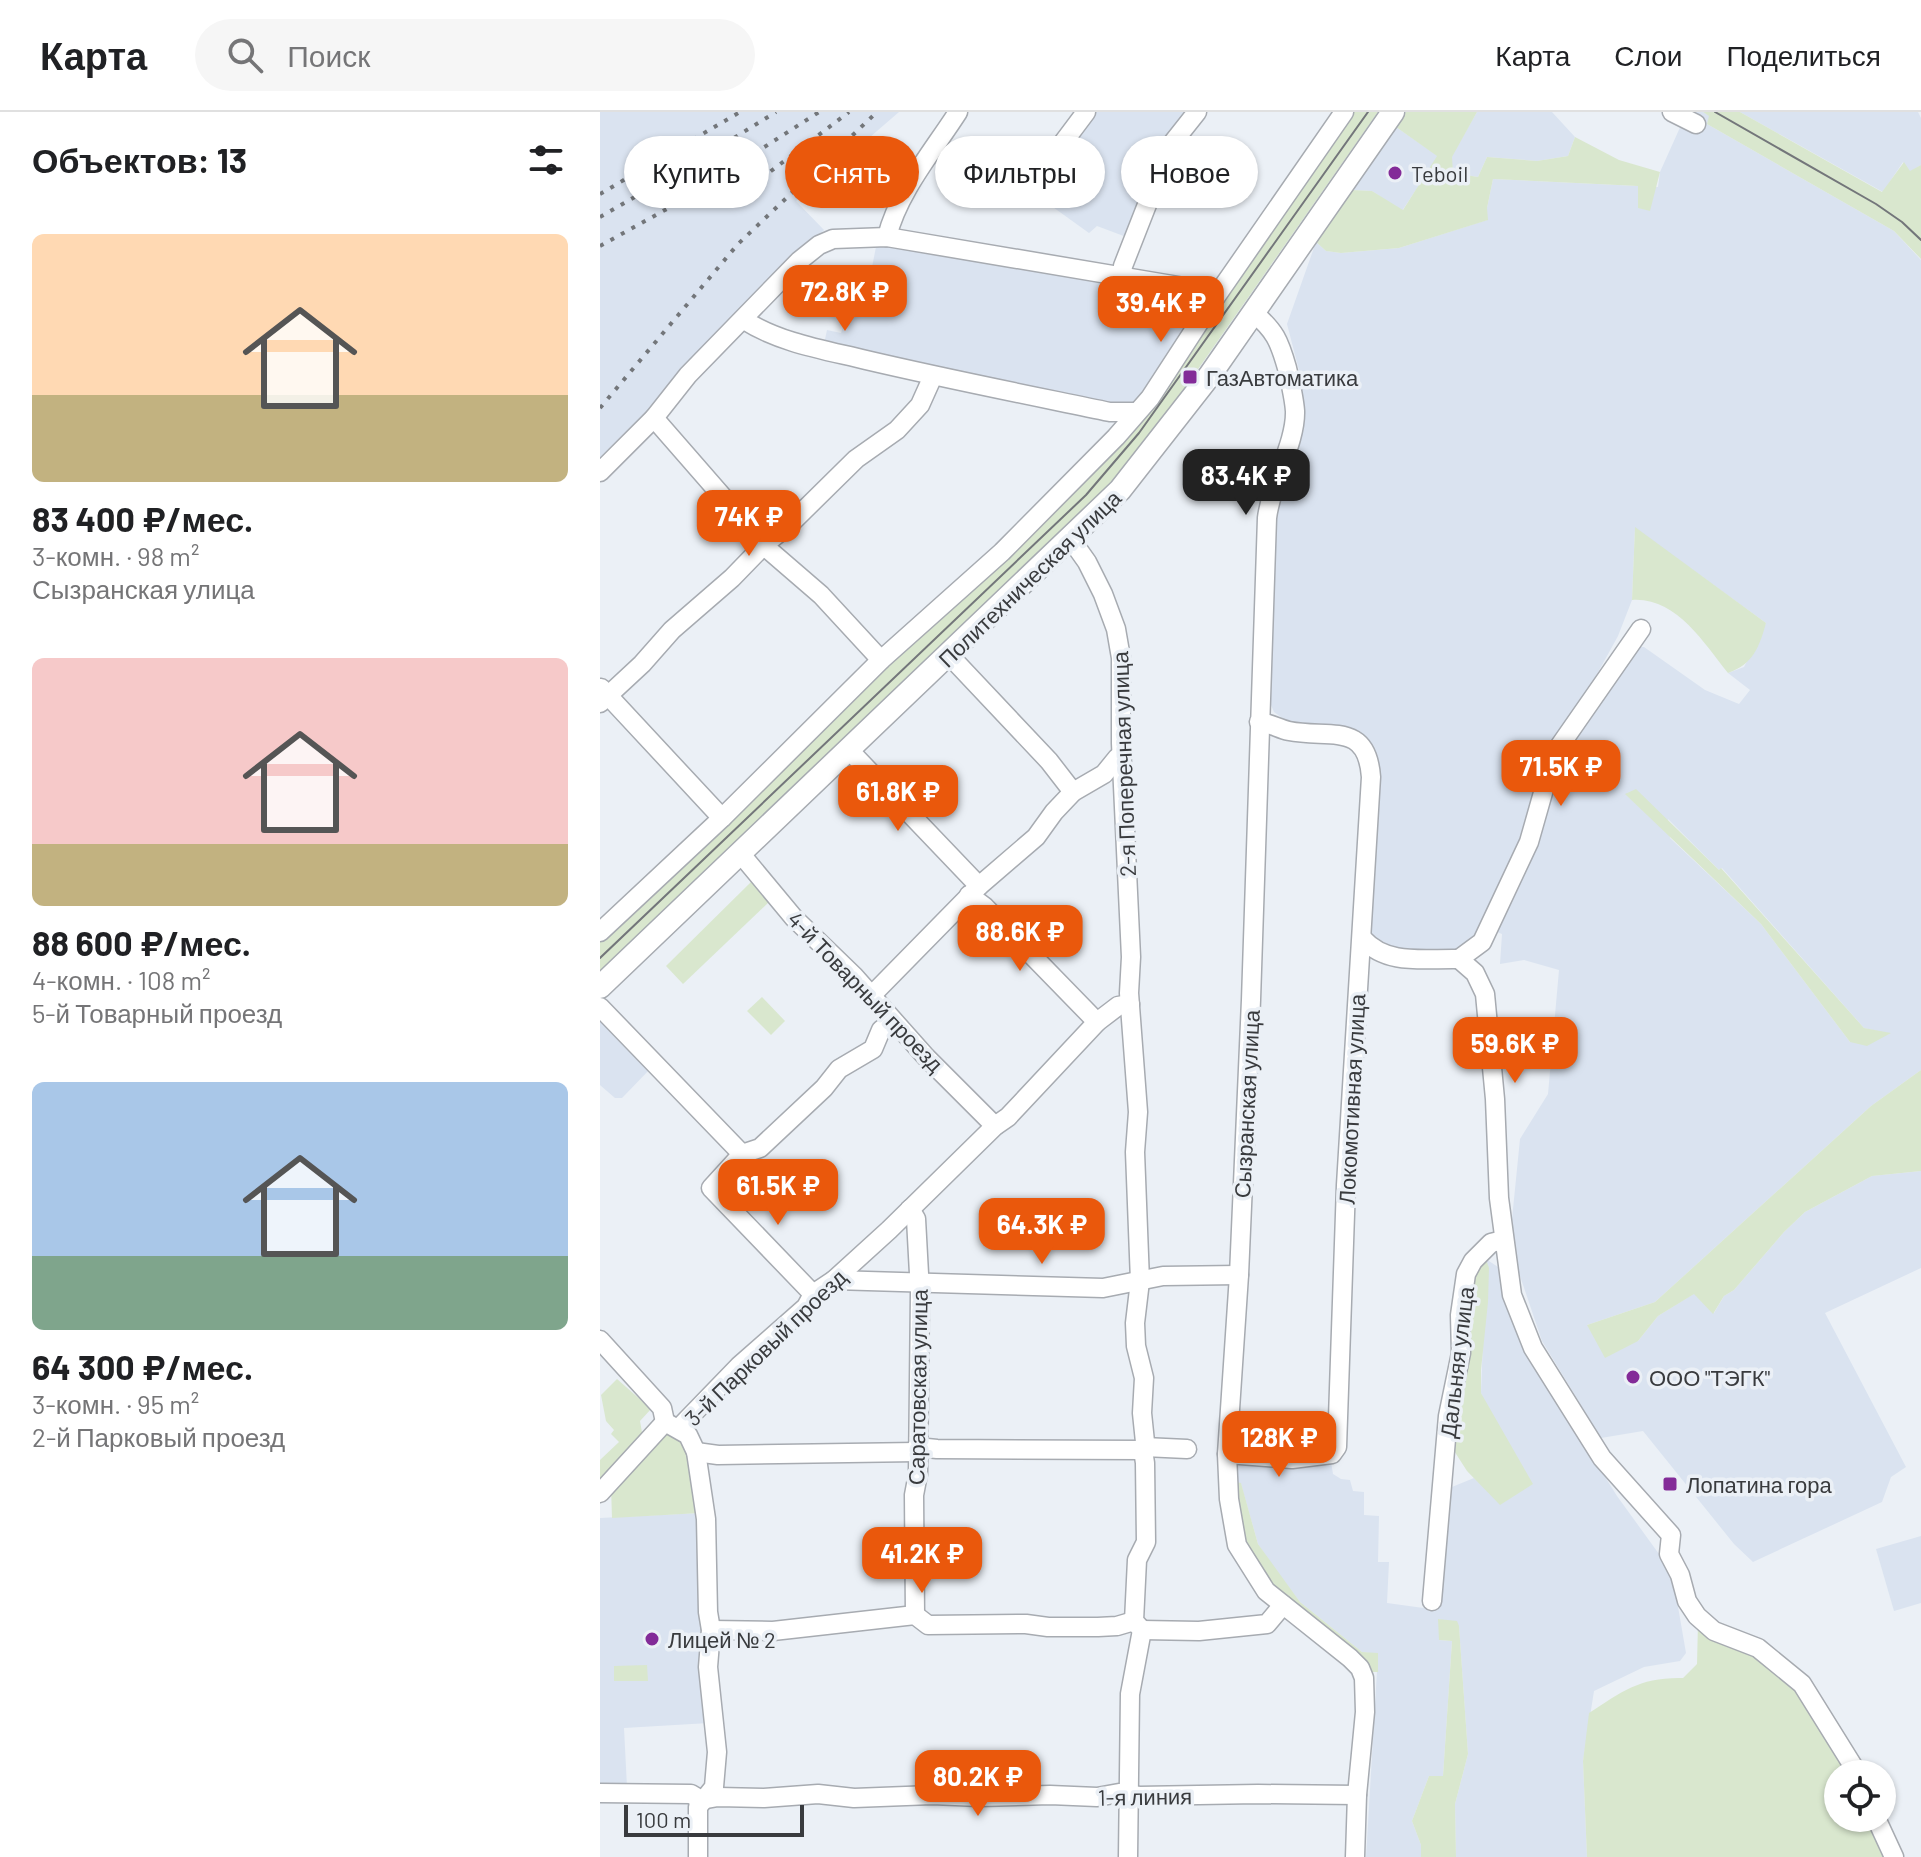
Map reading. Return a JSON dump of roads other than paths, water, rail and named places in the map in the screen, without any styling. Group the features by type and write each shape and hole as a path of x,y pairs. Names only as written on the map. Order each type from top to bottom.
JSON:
{"main road":[{"name":"Политехническая улица","path":"600,987 1120,490 1154,449 1253,312 1393,112"}],"street":[{"path":"887,237 904,195 958,112"},
{"path":"1068,136 1086,112"},
{"path":"1122,277 1123,266 1170,146 1197,112"},
{"path":"600,932 722,818 881,660 1002,552 1116,437 1150,398 1344,112"},
{"path":"1672,112 1696,124"},
{"path":"600,472 654,418 688,375 799,261 819,245 833,239 887,237 1196,289 1215,298"},
{"name":"Сызранская улица","path":"1253,312 1280,341 1295,412 1270,498 1239,1275 1227,1454 1229,1499 1237,1545 1256,1577 1283,1605 1350,1658 1360,1668 1364,1678 1365,1712 1355,1857"},
{"path":"744,320 784,338 933,376 1110,412 1136,412"},
{"path":"722,818 602,695 642,664 672,630 732,578 856,459 897,430 920,405 933,376"},
{"path":"654,418 765,544 821,595 881,660"},
{"name":"2-я Поперечная улица","path":"1070,538 1098,583 1116,629 1121,658 1130,1004 1138,1112 1135,1152 1140,1281 1135,1323 1136,1346 1144,1378 1142,1413 1146,1542 1137,1560 1138,1625 1130,1694 1128,1857"},
{"path":"1363,939 1386,957 1459,959 1482,942 1529,842 1554,754 1641,629"},
{"path":"949,655 1049,761 1073,792"},
{"name":"Локомотивная улица","path":"1227,1454 1292,1459 1332,1454 1337,1447 1346,1185 1371,777 1370,759 1362,744 1345,735 1288,731 1259,722"},
{"path":"849,750 985,907 1097,1022"},
{"path":"871,996 974,891 1036,837 1073,792 1104,774 1122,755"},
{"name":"4-й Товарный проезд","path":"740,853 794,918 854,976 893,1021 995,1126"},
{"path":"1459,959 1475,973 1485,994 1503,1240 1512,1295 1533,1348 1602,1458 1671,1535 1669,1554 1680,1575 1687,1601 1697,1616 1714,1631 1758,1648 1802,1684 1849,1760"},
{"name":"3-й Парковый проезд","path":"600,1493 672,1425 798,1315 813,1294 834,1280 1008,1117 1097,1022 1118,1006 1130,1004"},
{"path":"600,1007 742,1154"},
{"path":"813,1294 711,1188 742,1154 760,1148 824,1088 839,1069 873,1049 881,1030 893,1021"},
{"name":"Саратовская улица","path":"910,1209 916,1219 920,1284 918,1474 914,1495 915,1615"},
{"name":"Дальняя улица","path":"1432,1601 1448,1416 1461,1353 1460,1315 1466,1274 1473,1261 1491,1243 1503,1240"},
{"path":"834,1280 1103,1288 1163,1276 1239,1275"},
{"path":"600,1340 662,1408 672,1425 688,1435 696,1452 706,1519 711,1630 708,1667 717,1752 714,1787 701,1800 698,1813 698,1857"},
{"path":"696,1452 718,1455 917,1449 1187,1449"},
{"path":"711,1630 773,1631 915,1615 928,1625 1138,1625 1199,1631 1267,1624 1283,1605"},
{"name":"1-я линия","path":"600,1793 691,1794 701,1800 818,1794 854,1798 932,1795 1357,1795"},
{"path":"1882,1832 1894,1857"}],"tram line":[{"path":"600,958 1086,495 1139,433 1368,112"},
{"path":"1715,112 1876,204 1921,240"}],"railway":[{"path":"600,194 740,112"},
{"path":"600,217 776,112"},
{"path":"600,246 674,205 819,112"},
{"path":"769,173 849,112"},
{"path":"600,408 738,244 877,112"}],"place":[{"name":"Teboil","path":"1395,173"},
{"name":"ГазАвтоматика","path":"1190,377"},
{"name":"ООО \"ТЭГК\"","path":"1633,1377"},
{"name":"Лопатина гора","path":"1670,1484"},
{"name":"Лицей № 2","path":"652,1639"}]}
